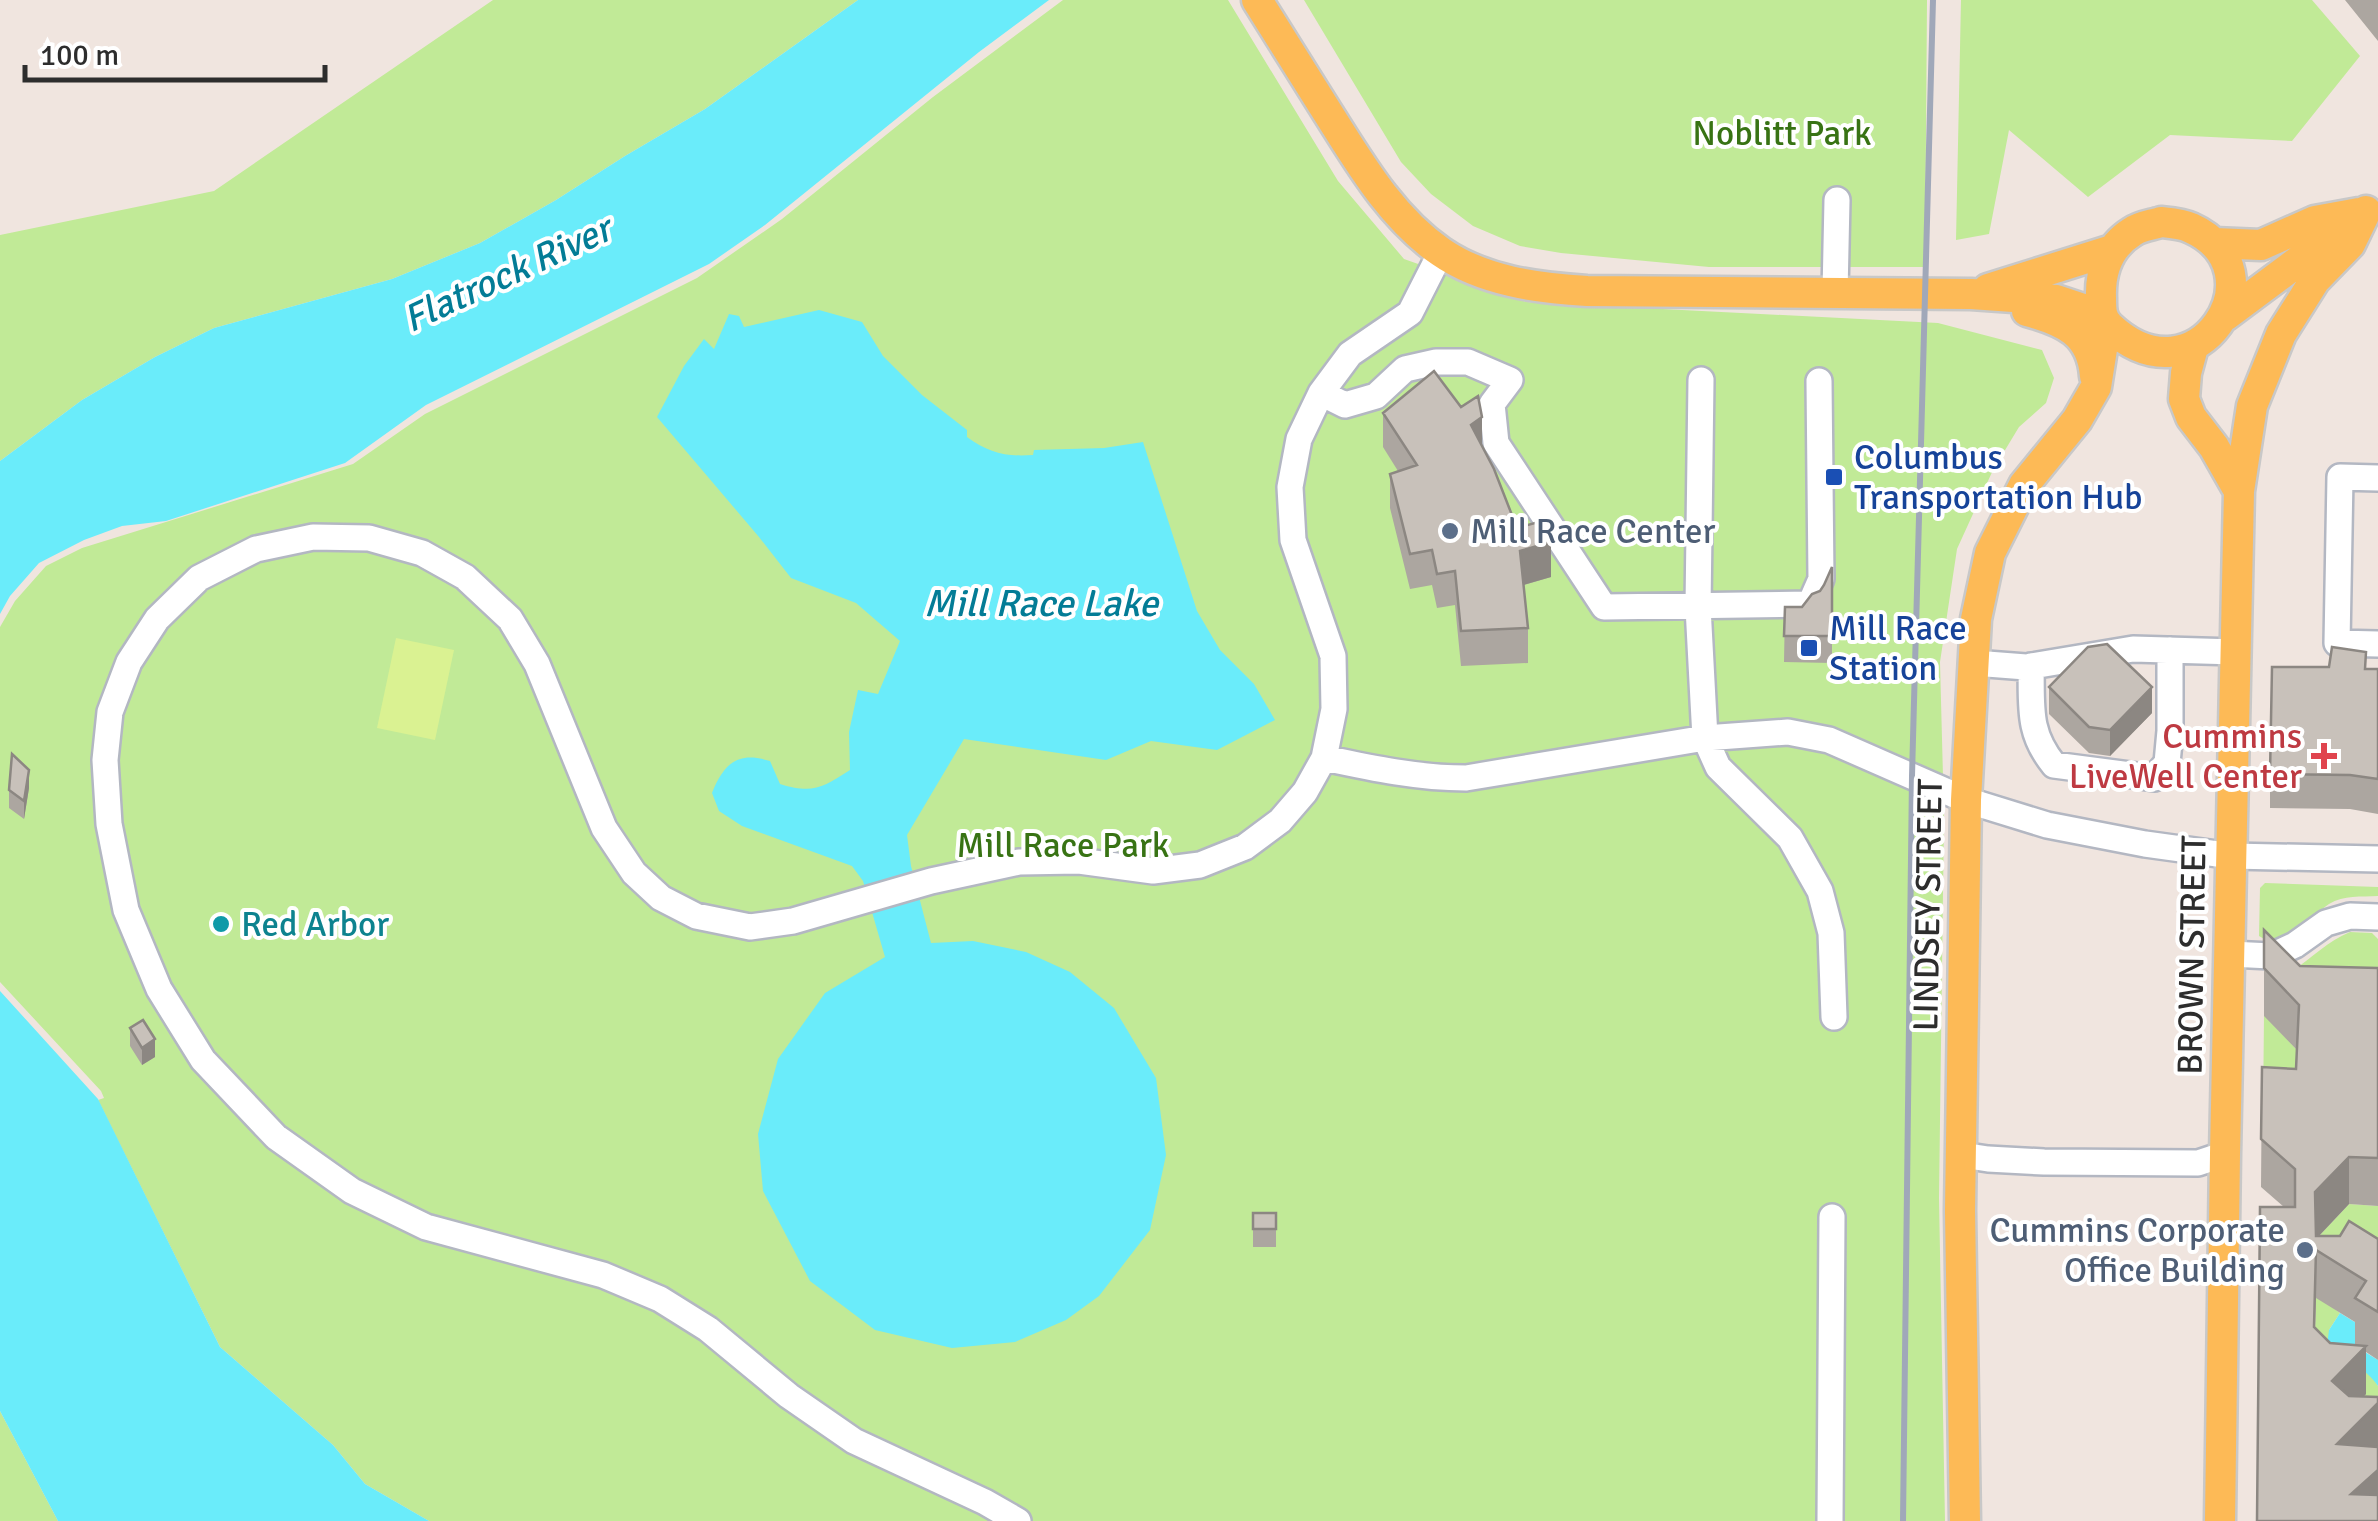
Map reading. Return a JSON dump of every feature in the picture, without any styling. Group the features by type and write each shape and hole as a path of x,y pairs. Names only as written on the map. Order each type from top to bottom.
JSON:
{"main road":[{"path":"1257,0 1360,163 1401,216 1441,252 1494,276 1524,284 1587,292 1971,294 2056,300 2104,320 2130,342 2160,352 2193,347 2212,334 2225,316 2372,207"},
{"path":"2214,243 2261,245 2315,221 2372,207"},
{"name":"BROWN STREET","path":"2220,1521 2239,491 2252,406 2281,334 2314,280 2350,244 2372,207"},
{"path":"2104,320 2102,272 2112,250 2133,230 2161,222 2190,226 2214,243 2228,265 2230,278 2225,316"},
{"path":"1971,294 2112,250"},
{"path":"1971,294 2054,318 2078,333 2089,348 2096,387"},
{"name":"LINDSEY STREET","path":"1966,1521 1962,1155 1966,800 1976,619 1990,553 2024,485 2077,420 2096,387 2104,320"},
{"path":"2193,347 2184,399 2191,417 2214,446 2239,491"}],"street":[{"path":"1835,293 1837,200"},
{"path":"1018,1521 854,1441 789,1396 708,1329 660,1299 603,1274 426,1227 352,1191 276,1137 203,1060 159,989 126,910 109,824 105,760 110,712 129,662 157,619 199,578 256,550 313,537 369,538 422,553 465,578 510,619 537,664 604,828 634,873 662,898 696,916 750,927 793,922 931,881 1019,862 1079,861 1152,871 1200,866 1244,848 1280,821 1305,792 1324,758 1334,709 1333,656 1293,540 1290,487 1299,439 1322,394 1350,354 1410,314 1441,252"},
{"path":"1322,394 1345,405 1376,396 1406,369 1436,362 1468,362 1510,380 1492,404 1496,442 1604,608 1810,604 1821,578 1819,380"},
{"path":"1701,380 1698,607 1705,738 1718,767 1790,838 1820,890 1831,934 1834,1016"},
{"path":"2378,478 2340,477 2337,643 2378,644"},
{"path":"1974,664 2031,666 2134,649 2236,652"},
{"path":"2031,666 2032,723 2039,747 2054,764 2154,778 2167,763 2170,650"},
{"path":"1324,758 1390,772 1466,778 1705,738 1788,732 1829,740 1966,800 2047,824 2145,844 2232,856 2378,859"},
{"path":"2230,954 2270,956 2296,946 2326,923 2350,916 2378,918"},
{"path":"1962,1155 2044,1162 2198,1163 2225,1154"},
{"path":"1830,1521 1832,1217"}],"green space":[{"path":"493,0 858,0 705,109 480,243 392,279 214,328 82,400 0,461 0,235 214,191"},
{"name":"Mill Race Park","path":"1063,0 1228,0 1338,181 1404,259 1526,302 1938,323 2042,350 2054,378 2046,403 2019,427 1993,470 1957,549 1940,662 1944,815 1939,1198 1945,1521 429,1521 365,1484 333,1445 220,1347 98,1100 104,1098 101,1091 0,982 0,627 15,601 46,566 82,548 353,464 425,414 697,278 782,219 933,97"},
{"name":"Noblitt Park","path":"1304,0 1927,0 1925,267 1709,267 1520,246 1473,226 1431,194 1401,162"},
{"path":"1961,0 2312,0 2360,56 2292,141 2170,135 2088,197 2009,130 1989,234 1956,240"},
{"path":"396,638 454,650 435,740 377,728"},
{"path":"2265,883 2378,887 2378,896 2335,901 2287,937 2268,940 2259,936 2260,888"},
{"path":"2350,932 2372,933 2378,939 2378,998 2292,971"},
{"path":"2264,1015 2299,1052 2296,1116 2263,1115"},
{"path":"2349,1204 2378,1206 2378,1250 2315,1240"},
{"path":"2316,1294 2340,1313 2329,1330 2356,1367 2371,1374 2378,1386 2378,1445 2314,1375"},
{"path":"0,1411 58,1521 0,1521"}],"water":[{"name":"Flatrock River","path":"858,0 1049,0 765,225 709,264 426,405 345,463 166,521 122,526 84,540 39,563 0,614 0,461 82,400 214,328 392,279 480,243 705,109"},
{"name":"Mill Race Lake","path":"819,310 862,322 883,356 922,395 967,430 967,437 990,450 1033,455 1034,450 1104,448 1143,442 1197,611 1220,650 1254,684 1275,720 1217,750 1151,741 1106,760 964,739 907,835 931,943 973,941 1026,952 1070,972 1114,1008 1156,1078 1166,1155 1150,1230 1099,1296 1066,1320 1015,1342 952,1348 875,1330 810,1281 763,1191 758,1134 778,1059 825,993 885,957 863,881 852,866 742,826 719,811 712,793 727,767 741,759 770,761 780,784 801,789 824,785 850,770 849,732 858,690 878,694 900,641 856,603 791,578 657,417 684,366 704,339 714,349 729,314 739,316 744,327"},
{"path":"0,991 98,1099 220,1347 333,1445 365,1484 429,1521 58,1521 0,1411"},
{"path":"2340,1313 2366,1329 2355,1346 2378,1360 2378,1386 2362,1369 2327,1345 2329,1330"}],"building":[{"name":"Mill Race Center","path":"1434,371 1461,407 1478,396 1482,417 1471,425 1494,469 1517,528 1546,520 1551,542 1520,551 1528,628 1461,631 1455,571 1437,574 1432,550 1410,554 1390,474 1417,465 1383,413"},
{"path":"1832,567 1832,636 1784,636 1785,607 1802,607 1812,594 1820,591"},
{"path":"2107,644 2152,687 2110,730 2089,727 2049,687 2088,647"},
{"name":"Cummins LiveWell Center","path":"2332,647 2366,652 2365,669 2378,669 2378,779 2270,774 2272,667 2329,667"},
{"path":"12,754 29,770 24,801 9,790"},
{"name":"Cummins Corporate Office Building","path":"2264,930 2300,966 2378,968 2378,1158 2349,1157 2315,1192 2316,1236 2340,1236 2349,1221 2378,1239 2378,1312 2355,1298 2366,1281 2316,1250 2314,1327 2330,1343 2366,1346 2332,1381 2349,1396 2378,1397 2378,1403 2337,1444 2378,1447 2378,1470 2351,1494 2378,1495 2378,1521 2257,1521 2260,1207 2295,1207 2295,1169 2261,1139 2262,1067 2296,1069 2299,1005 2264,968"},
{"path":"143,1020 155,1039 142,1048 130,1028"},
{"path":"1253,1213 1276,1213 1276,1229 1253,1229"}],"railway":[{"path":"1903,1521 1912,776 1933,0"}],"place":[{"name":"Columbus Transportation Hub","path":"1834,477"},
{"name":"Mill Race Center","path":"1450,531"},
{"name":"Mill Race Station","path":"1809,648"},
{"name":"Cummins LiveWell Center","path":"2324,756"},
{"name":"Red Arbor","path":"221,924"},
{"name":"Cummins Corporate Office Building","path":"2305,1250"}]}
